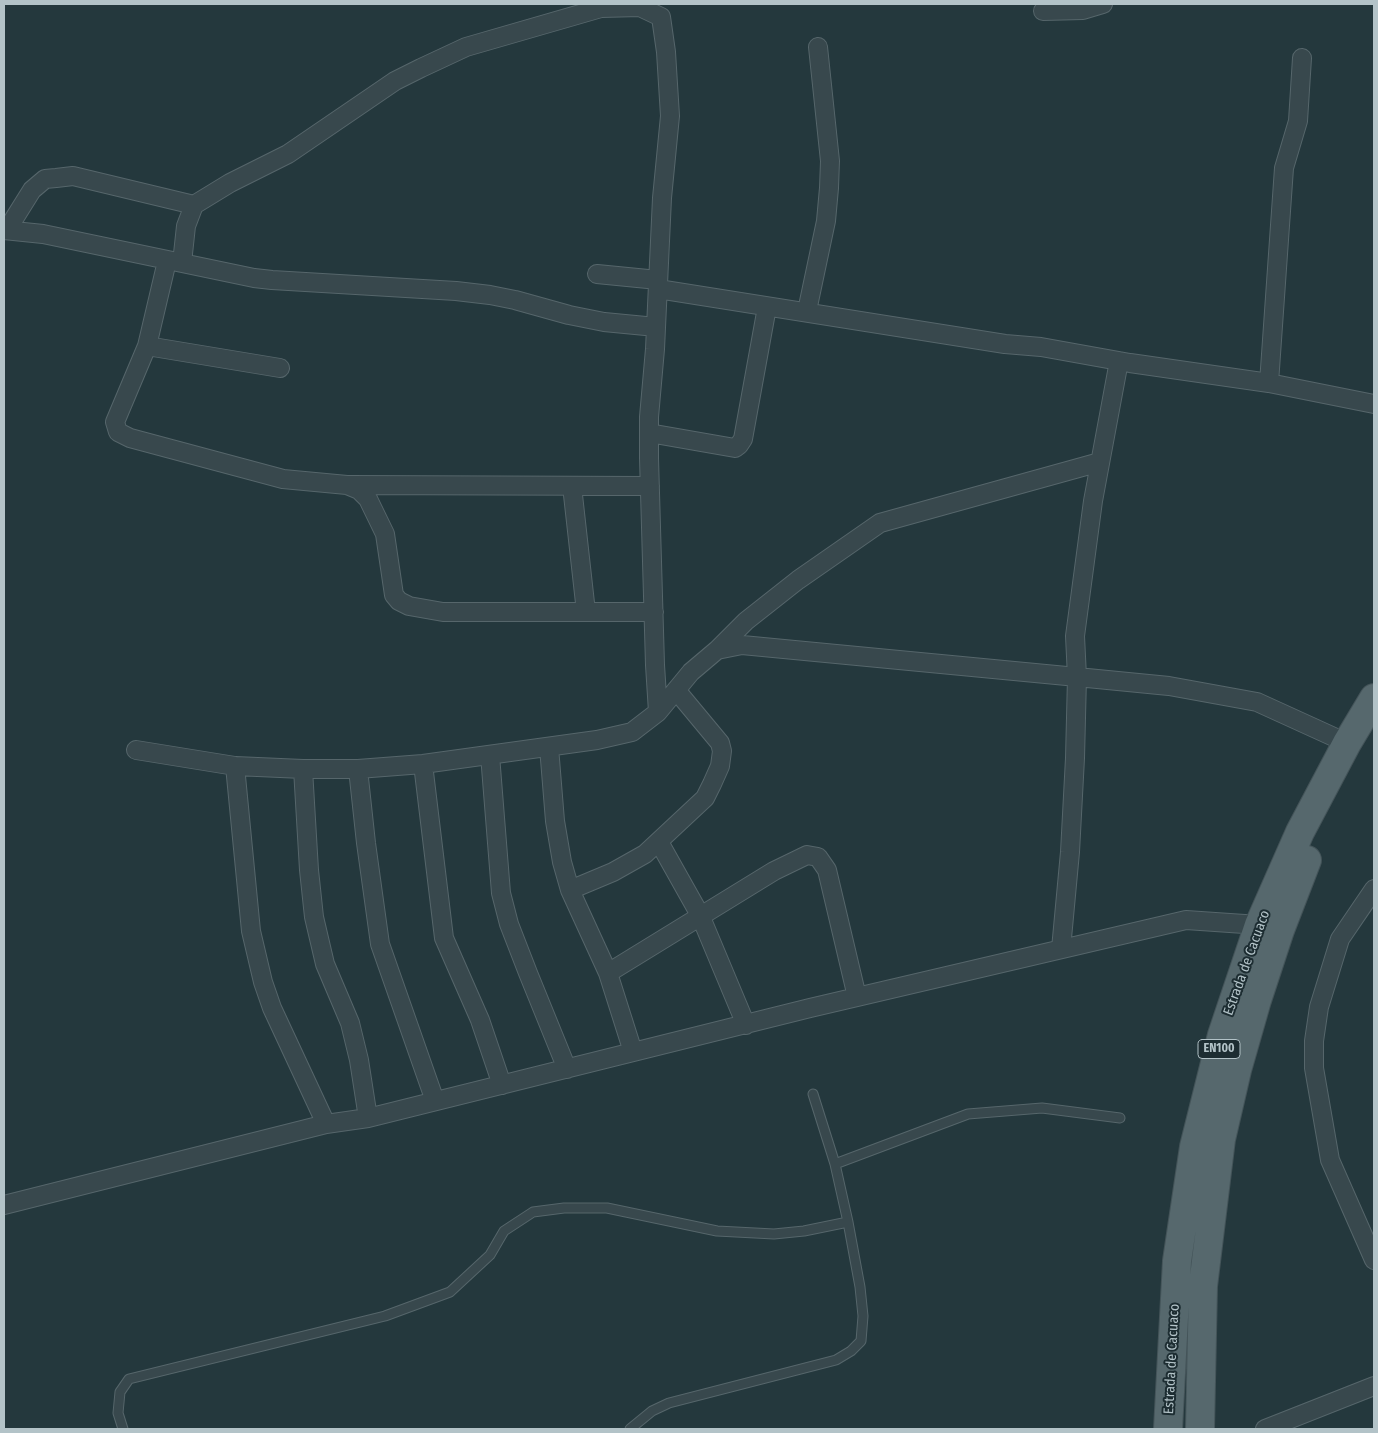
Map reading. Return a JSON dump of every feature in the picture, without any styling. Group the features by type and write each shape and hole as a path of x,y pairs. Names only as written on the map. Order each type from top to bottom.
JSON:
{"main road":[{"name":"Estrada de Cacuaco","path":"1168,1429 1177,1261 1194,1147 1222,1036 1259,926 1300,832 1347,742 1374,698"},
{"name":"Estrada de Cacuaco","path":"1200,1429 1203,1286 1221,1139 1237,1070 1280,930 1307,860 1340,789 1374,727"}],"street":[{"path":"1043,11 1083,10 1103,4"},
{"path":"650,486 347,486 283,479 130,438 118,432 115,422 148,346 194,205 230,182 288,154 395,82 466,47 601,8 640,7 661,17 666,52 670,116 662,198 650,433 654,665 658,712"},
{"path":"807,311 824,230 829,188 830,161 818,47"},
{"path":"1269,383 1284,168 1298,122 1302,58"},
{"path":"194,205 73,176 50,178 45,179 32,190 5,230 43,234 272,280 456,291 490,295 604,322 656,327"},
{"path":"597,274 658,284 767,307 807,311 1005,344 1041,347 1119,361 1269,383 1374,404"},
{"path":"650,433 735,448 739,445 744,432 767,307"},
{"path":"148,346 280,368"},
{"path":"1061,949 1070,852 1075,758 1077,678 1075,636 1093,501 1119,361"},
{"path":"136,750 235,766 303,770 358,769 423,764 490,755 598,740 632,732 658,712 691,672 717,650 746,621 798,580 880,523 1100,462"},
{"path":"347,486 359,490 368,499 385,534 394,595 408,606 443,612 654,612"},
{"path":"572,486 586,612"},
{"path":"717,650 742,645 1170,686 1257,702 1347,742"},
{"path":"570,890 613,872 645,854 705,798 720,766 722,751 720,743 676,690"},
{"path":"549,747 558,842 570,890 608,973 633,1052"},
{"path":"490,755 501,893 528,973 567,1069"},
{"path":"423,764 444,938 480,1020 502,1085"},
{"path":"235,766 251,931 263,982 272,1008 326,1124"},
{"path":"358,769 380,944 435,1101"},
{"path":"303,770 314,917 325,964 350,1023 359,1060 368,1118"},
{"path":"659,842 700,915 746,1025"},
{"path":"608,973 774,871 807,856 818,857 828,870 857,997"},
{"path":"1373,898 1340,939 1319,1007 1314,1041 1314,1068 1330,1160 1374,1260"},
{"path":"4,1205 326,1124 368,1118 857,997 1186,920 1259,926"},
{"path":"1265,1429 1374,1386"}],"lane":[{"path":"630,1429 652,1411 669,1403 836,1360 851,1351 861,1341 864,1316 848,1222 835,1164 813,1094"},
{"path":"835,1164 968,1114 1042,1108 1120,1118"},
{"path":"123,1429 118,1413 120,1392 130,1379 385,1316 450,1292 490,1255 504,1231 533,1212 564,1208 607,1208 717,1231 758,1234 804,1232 848,1222"}]}
